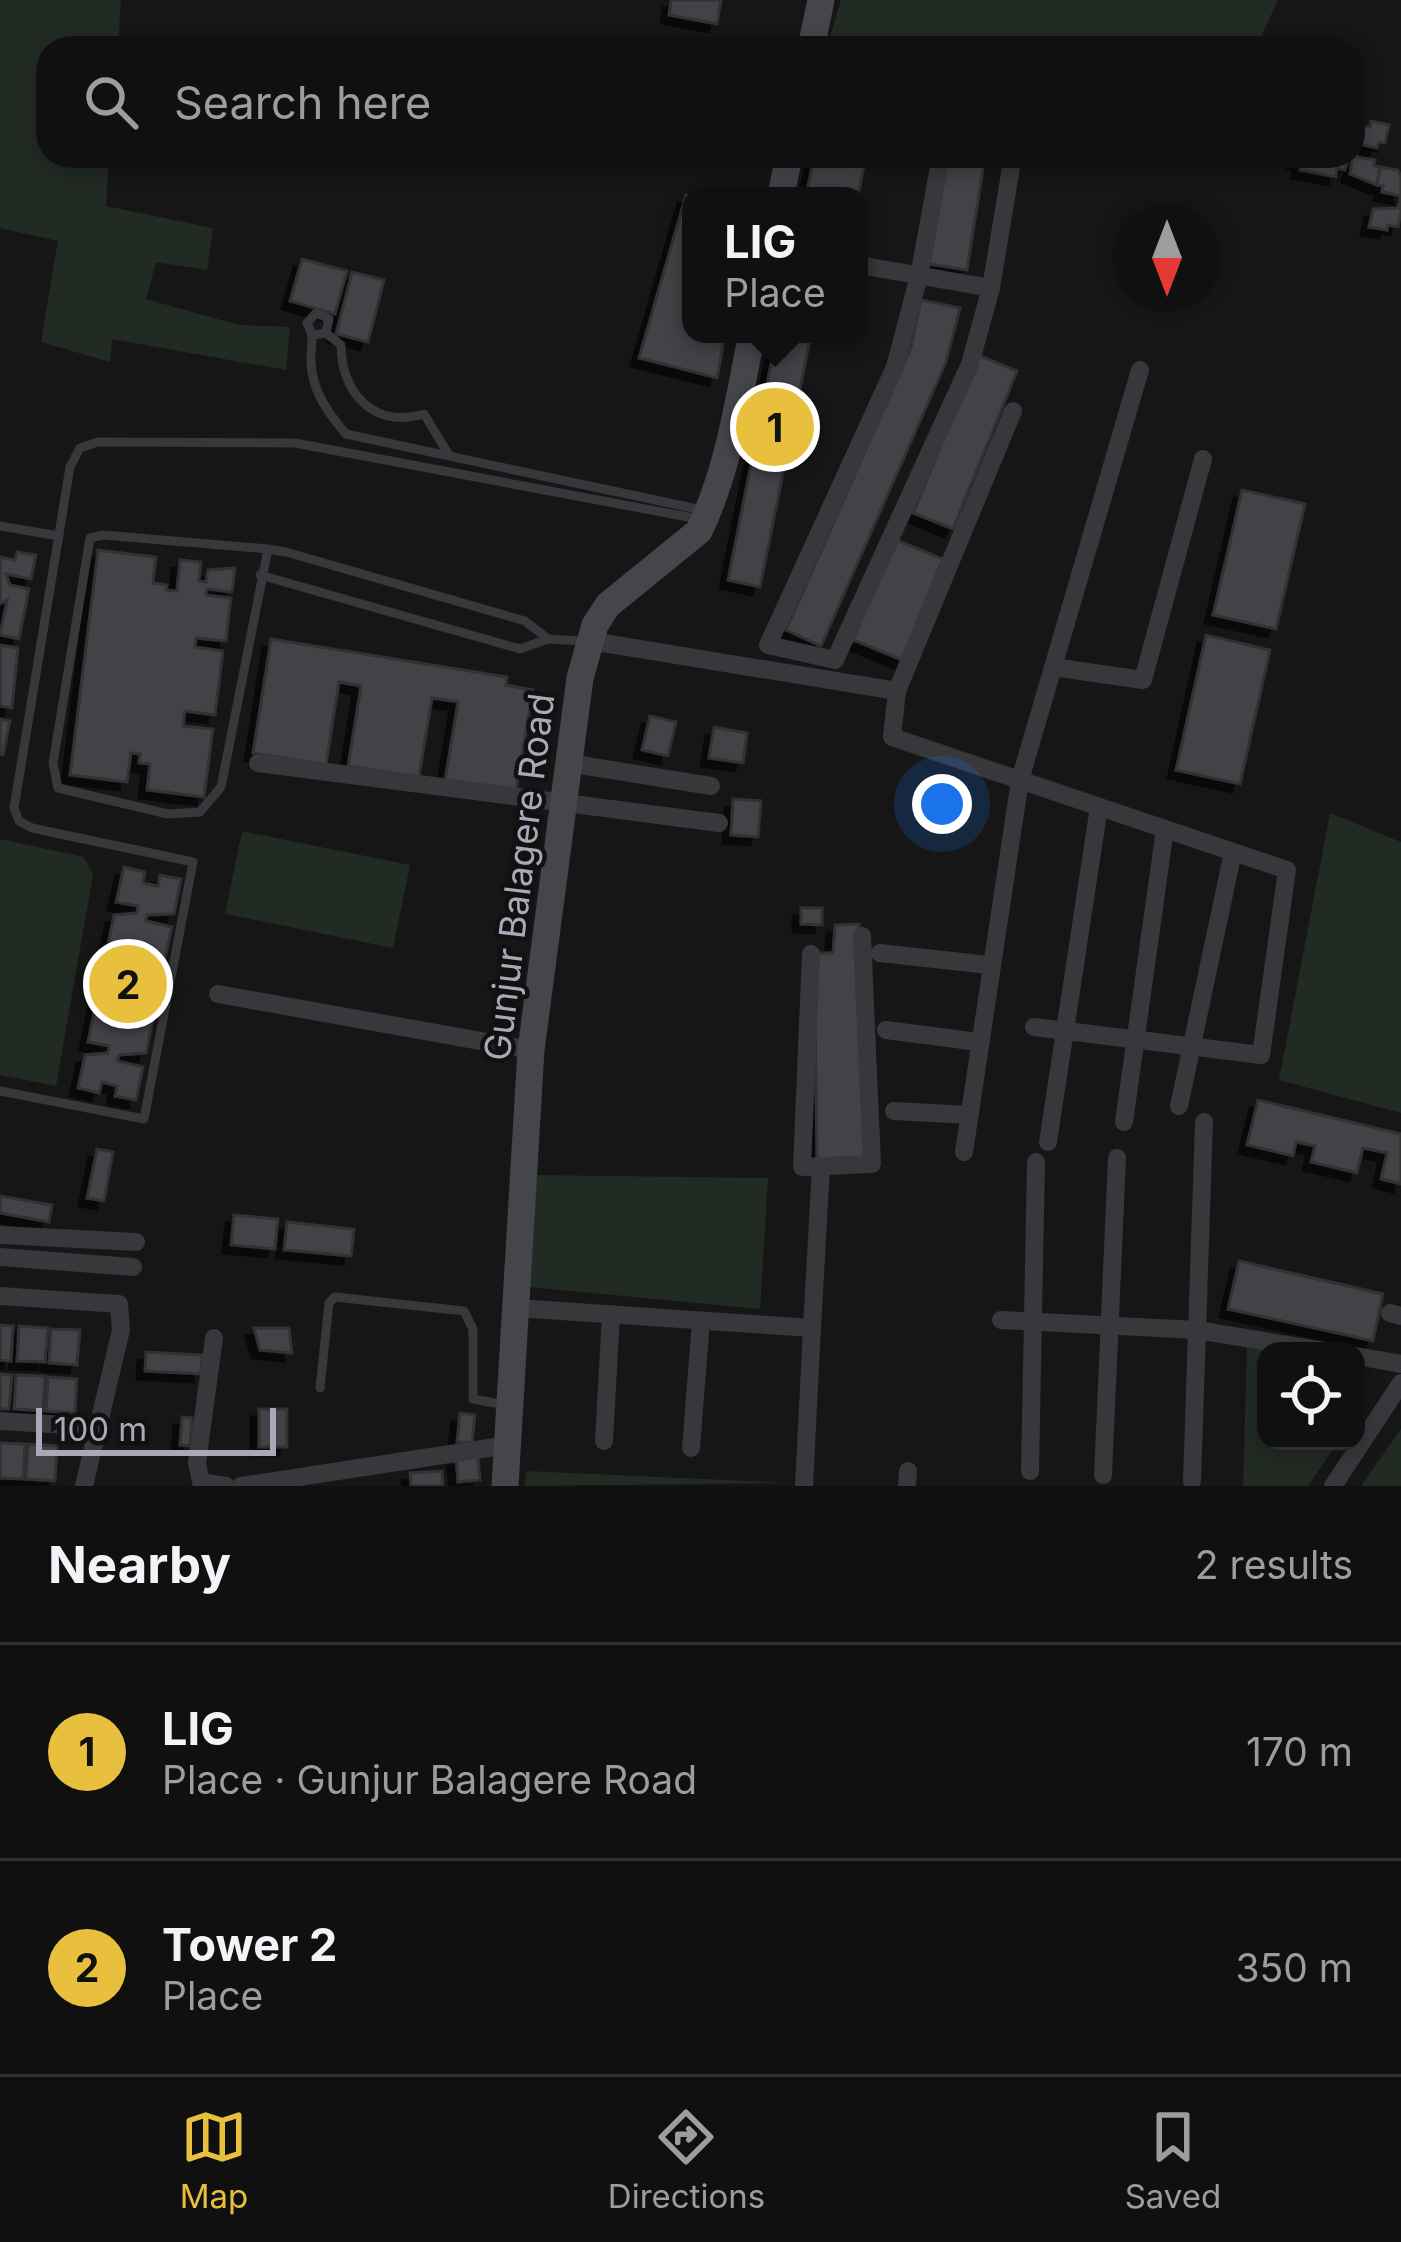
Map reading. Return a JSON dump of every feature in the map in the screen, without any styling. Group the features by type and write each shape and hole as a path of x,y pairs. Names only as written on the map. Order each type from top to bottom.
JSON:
{"street":[{"path":"814,36 821,0"},
{"path":"938,168 919,276 895,367 768,645 835,660 970,364 991,288 1011,168"},
{"path":"868,267 991,288"},
{"name":"Gunjur Balagere Road","path":"505,1486 531,1050 568,764 591,641 608,605 699,531 722,482 750,343"},
{"path":"964,1152 1019,780 1140,370"},
{"path":"1013,412 897,691 892,737 1287,869 1261,1055 1034,1027"},
{"path":"1053,667 1143,680 1203,459"},
{"path":"591,641 897,691"},
{"path":"258,763 719,823"},
{"path":"568,764 711,786"},
{"path":"1048,1142 1100,807"},
{"path":"1124,1122 1165,829"},
{"path":"1180,1106 1233,852"},
{"path":"811,955 802,1167 872,1164 862,936"},
{"path":"880,953 989,965"},
{"path":"218,994 531,1050"},
{"path":"886,1030 979,1042"},
{"path":"894,1112 969,1115"},
{"path":"1192,1481 1204,1122"},
{"path":"1103,1475 1117,1158"},
{"path":"1030,1471 1036,1162"},
{"path":"804,1486 821,1167"},
{"path":"0,1235 136,1242"},
{"path":"0,1257 133,1267"},
{"path":"0,1296 118,1304 121,1330 84,1486"},
{"path":"517,1308 812,1328"},
{"path":"604,1441 611,1314"},
{"path":"1000,1320 1197,1330 1270,1342"},
{"path":"691,1448 701,1321"},
{"path":"214,1338 197,1463 201,1482 226,1486"},
{"path":"1365,1358 1401,1364"},
{"path":"1333,1486 1401,1383"},
{"path":"0,1421 98,1427"},
{"path":"241,1486 508,1445"}],"lane":[{"path":"449,455 424,414 394,417 375,413 358,400 344,380 341,345 320,334 310,361 316,389 346,434 706,516"},
{"path":"0,1091 144,1119 194,862 25,826 14,808 75,454 91,443 295,442 706,516"},
{"path":"0,526 59,536"},
{"path":"268,549 220,788 208,804 200,812 168,814 58,788 52,764 90,538 268,549 525,621 548,639"},
{"path":"260,574 520,649 548,639 591,641"},
{"path":"0,772 18,775"},
{"path":"320,1388 329,1303 335,1297 464,1312 473,1329 473,1399 511,1405"}],"shaded area":[{"path":"0,0 121,0 119,36 36,36 36,168 108,168 106,206 213,228 207,270 156,262 146,299 239,325 290,327 286,370 112,339 110,362 41,342 58,241 0,228"},
{"path":"841,0 1278,0 1262,36 830,36"},
{"path":"1330,813 1401,842 1401,1113 1279,1080"},
{"path":"242,831 410,865 393,948 225,914"},
{"path":"0,839 84,857 93,875 56,1086 0,1075"},
{"path":"536,1175 768,1178 760,1309 529,1287"},
{"path":"1247,1347 1257,1349 1257,1450 1333,1450 1308,1486 1243,1486"},
{"path":"1401,1429 1401,1486 1361,1486"},
{"path":"526,1471 790,1483 525,1486"}],"building":[{"path":"671,0 721,0 717,24 669,15"},
{"path":"1371,121 1389,125 1385,143 1379,142 1377,148 1365,145 1365,126 1370,127"},
{"path":"1365,158 1380,167 1377,185 1350,174 1351,168 1365,168"},
{"path":"1380,167 1398,170 1401,196 1382,192 1383,186 1377,185"},
{"path":"812,168 864,168 860,187 808,187"},
{"path":"945,168 983,168 967,270 929,264"},
{"path":"1300,168 1337,168 1336,177"},
{"path":"1401,196 1398,227 1369,227 1373,209 1398,208"},
{"path":"682,209 682,343 723,343 717,378 639,358"},
{"path":"302,259 347,271 335,314 290,301"},
{"path":"352,272 384,280 368,342 336,334"},
{"path":"921,300 960,308 946,362 821,646 786,630 911,347"},
{"path":"775,343 809,343 760,587 728,580"},
{"path":"978,355 1017,371 953,529 913,513"},
{"path":"1242,490 1305,504 1276,629 1213,615"},
{"path":"894,539 943,559 902,660 853,640"},
{"path":"98,550 156,557 153,583 167,585 166,590 177,591 180,560 201,562 199,581 206,582 208,570 235,568 232,592 207,589 206,595 231,598 226,641 196,638 195,647 223,651 215,715 185,711 183,726 213,729 204,797 147,790 150,764 139,763 140,754 131,753 127,782 70,775"},
{"path":"17,552 36,555 31,579 6,574 10,585 29,589 19,639 0,635 7,600 0,604 0,557 15,560"},
{"path":"1206,635 1270,650 1240,784 1176,770"},
{"path":"271,639 507,677 506,685 533,690 516,792 445,780 458,702 432,698 419,777 348,766 361,686 339,682 326,765 253,753"},
{"path":"0,645 18,648 12,708 0,706"},
{"path":"650,716 676,722 668,756 642,750"},
{"path":"0,719 10,721 3,755 0,754"},
{"path":"714,727 747,733 743,763 709,758"},
{"path":"733,799 761,801 758,837 731,835"},
{"path":"124,867 145,872 143,883 158,886 160,875 181,879 174,914 147,915 146,921 172,927 159,986 134,981 139,990 158,994 146,1053 119,1055 117,1061 143,1067 136,1100 115,1096 117,1086 102,1082 99,1093 78,1088 85,1055 108,1053 109,1046 88,1042 100,982 121,987 123,978 102,974 114,915 137,913 138,906 116,902","holes":["128,943 147,947 143,966 131,958 125,962","116,1003 134,1007 130,1025 113,1022"]},
{"path":"801,908 822,908 822,925 801,924"},
{"path":"859,924 870,1158 817,1161 814,953 833,953 835,925"},
{"path":"1258,1100 1401,1134 1401,1184 1381,1179 1387,1153 1363,1148 1357,1173 1311,1162 1315,1146 1296,1142 1293,1156 1247,1145"},
{"path":"97,1149 113,1152 104,1201 87,1198"},
{"path":"0,1196 52,1205 49,1222 0,1213"},
{"path":"234,1215 278,1219 275,1249 231,1245"},
{"path":"287,1222 354,1229 351,1256 284,1250"},
{"path":"1239,1261 1383,1294 1373,1341 1228,1309"},
{"path":"0,1325 13,1326 11,1361 0,1360"},
{"path":"19,1326 48,1328 45,1362 17,1361"},
{"path":"254,1328 289,1328 292,1353 260,1350"},
{"path":"51,1329 80,1330 77,1365 49,1363"},
{"path":"146,1352 202,1355 201,1374 145,1371"},
{"path":"0,1374 12,1375 9,1409 0,1409"},
{"path":"16,1375 45,1376 43,1411 14,1409"},
{"path":"48,1377 77,1379 75,1413 46,1411"},
{"path":"259,1409 287,1409 287,1447 259,1447"},
{"path":"460,1413 475,1415 472,1443 457,1442"},
{"path":"182,1417 192,1418 190,1446 180,1445"},
{"path":"0,1443 25,1444 23,1479 0,1478"},
{"path":"28,1444 57,1446 55,1481 26,1479"},
{"path":"478,1456 480,1480 458,1482 456,1458"},
{"path":"442,1471 443,1486 411,1486 410,1473"}],"place":[{"name":"LIG","path":"775,427"},
{"name":"Tower 2","path":"128,984"}]}
